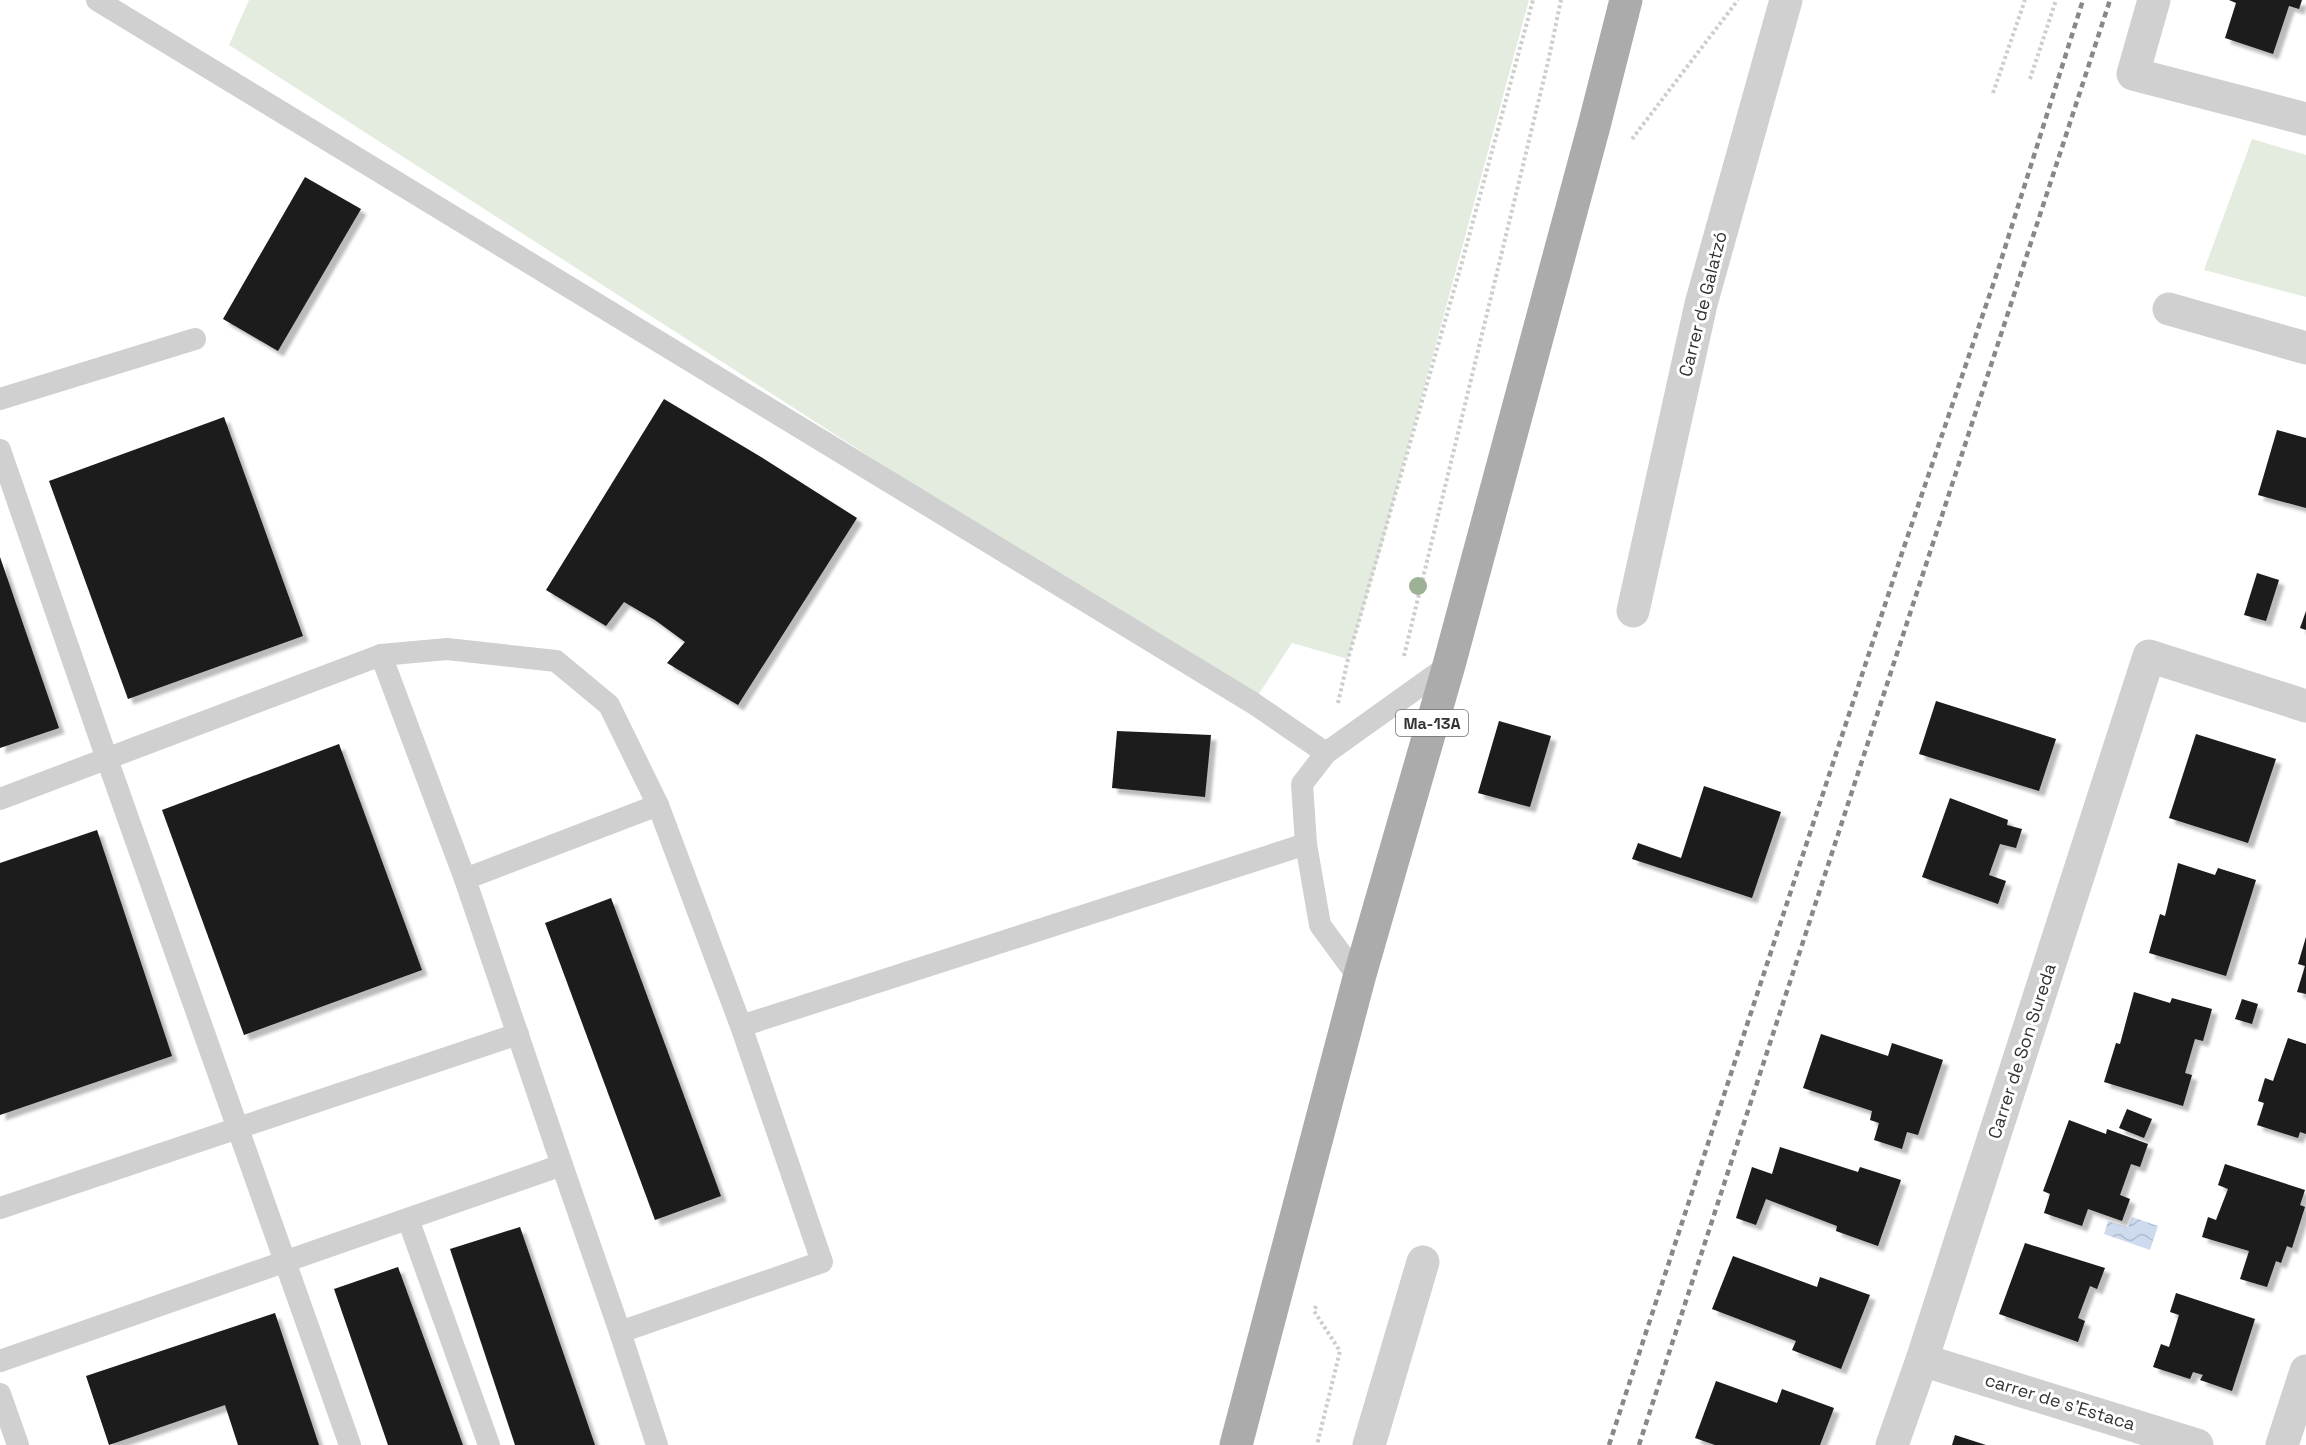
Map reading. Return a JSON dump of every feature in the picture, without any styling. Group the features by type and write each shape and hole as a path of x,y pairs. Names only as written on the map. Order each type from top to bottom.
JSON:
{"main road":[{"name":"Ma-13A","path":"1236,1445 1359,978 1449,665 1626,0"}],"street":[{"name":"Carrer de Galatzó","path":"1634,611 1701,304 1785,0"},
{"path":"2154,0 2133,74 2306,119"},
{"path":"2169,309 2306,348"},
{"name":"Carrer de Son Sureda","path":"1892,1445 1922,1359 2149,656 2306,706"},
{"path":"1369,1445 1424,1262"},
{"name":"carrer de s'Estaca","path":"1922,1359 2197,1445"},
{"path":"2282,1445 2306,1371"}],"lane":[{"path":"97,0 1253,703 1326,753"},
{"path":"0,399 195,339"},
{"path":"0,450 350,1445"},
{"path":"0,800 381,655 447,649 556,661 609,705 658,805 741,1026 822,1262 620,1332"},
{"path":"381,655 465,879 657,1445"},
{"path":"1359,978 1320,925 1306,844 1302,784 1326,753 1449,665"},
{"path":"465,879 658,805"},
{"path":"741,1026 1306,844"},
{"path":"0,1208 518,1034"},
{"path":"0,1361 562,1165"},
{"path":"408,1219 489,1445"},
{"path":"0,1394 18,1445"}],"path":[{"path":"1326,753 1348,659 1533,0"},
{"path":"1392,706 1561,0"},
{"path":"1671,88 1738,0"},
{"path":"1993,93 2025,0"},
{"path":"2030,79 2056,0"},
{"path":"1314,1311 1340,1351 1317,1445"}],"shaded area":[{"path":"249,0 1529,0 1379,555 1348,659 1292,643 1253,703 229,45"},
{"path":"2252,139 2306,155 2306,297 2204,270"}],"water":[{"path":"2132,1217 2158,1226 2150,1250 2104,1234 2108,1221 2128,1227"}],"building":[{"path":"2229,0 2302,0 2299,9 2289,6 2273,54 2225,38 2236,3"},
{"path":"305,177 361,209 278,351 223,319"},
{"path":"664,399 857,518 738,705 667,663 685,642 655,620 624,602 606,626 546,590"},
{"path":"224,417 303,636 128,699 49,481"},
{"path":"2277,430 2306,438 2306,508 2258,495"},
{"path":"0,557 59,728 0,748"},
{"path":"2257,573 2279,580 2266,621 2244,615"},
{"path":"2306,611 2306,630 2300,628"},
{"path":"1936,701 2056,739 2039,791 1919,754"},
{"path":"1499,721 1551,736 1530,807 1478,793"},
{"path":"1117,731 1211,735 1205,797 1112,788"},
{"path":"2196,734 2276,759 2248,843 2169,818"},
{"path":"339,744 422,970 244,1035 162,810"},
{"path":"1704,786 1781,812 1752,898 1632,859 1638,843 1681,858"},
{"path":"1950,798 2008,820 2007,825 2022,829 2016,848 2000,844 1989,875 2006,881 1998,904 1922,877"},
{"path":"97,830 172,1056 0,1115 0,863"},
{"path":"2178,863 2215,875 2218,868 2256,880 2226,976 2149,953 2160,914 2165,916"},
{"path":"611,898 721,1196 655,1220 545,923"},
{"path":"2306,937 2306,994 2297,992 2305,966 2298,964"},
{"path":"2134,992 2170,1003 2172,998 2212,1009 2203,1041 2195,1039 2185,1073 2192,1075 2183,1106 2104,1082 2116,1043 2120,1044"},
{"path":"2242,999 2258,1004 2252,1024 2235,1019"},
{"path":"1821,1034 1888,1056 1892,1043 1943,1060 1918,1135 1907,1132 1902,1149 1874,1140 1879,1123 1870,1120 1872,1111 1803,1088"},
{"path":"2288,1038 2306,1044 2306,1134 2300,1132 2298,1138 2257,1125 2264,1103 2258,1101 2265,1078 2273,1081"},
{"path":"2127,1109 2152,1119 2144,1138 2119,1128"},
{"path":"2069,1120 2106,1134 2107,1129 2148,1144 2140,1167 2131,1164 2120,1195 2130,1199 2122,1221 2088,1209 2082,1226 2044,1213 2050,1194 2043,1191"},
{"path":"1780,1147 1858,1172 1860,1167 1901,1180 1878,1246 1836,1231 1837,1226 1766,1199 1756,1225 1736,1218 1752,1167 1772,1174"},
{"path":"2225,1164 2305,1190 2300,1205 2305,1207 2292,1248 2287,1246 2281,1263 2276,1261 2267,1287 2240,1279 2249,1251 2202,1237 2208,1217 2216,1220 2228,1189 2218,1185"},
{"path":"520,1227 595,1445 515,1445 450,1249"},
{"path":"2025,1243 2105,1268 2097,1289 2090,1286 2078,1318 2085,1321 2078,1342 1999,1314"},
{"path":"1733,1256 1817,1287 1820,1277 1870,1295 1841,1369 1792,1350 1796,1341 1712,1309"},
{"path":"398,1267 463,1445 388,1445 334,1289"},
{"path":"2176,1293 2255,1319 2232,1391 2200,1380 2203,1375 2193,1372 2190,1379 2153,1367 2161,1344 2169,1347 2179,1315 2170,1312"},
{"path":"275,1313 319,1445 238,1445 225,1405 109,1445 86,1376"},
{"path":"1716,1381 1777,1403 1782,1389 1834,1408 1820,1445 1715,1445 1695,1438"},
{"path":"1955,1435 1986,1445 1952,1445"}],"railway":[{"path":"1609,1445 1901,556 1998,270 2083,0"},
{"path":"1639,1445 2110,0"}]}
